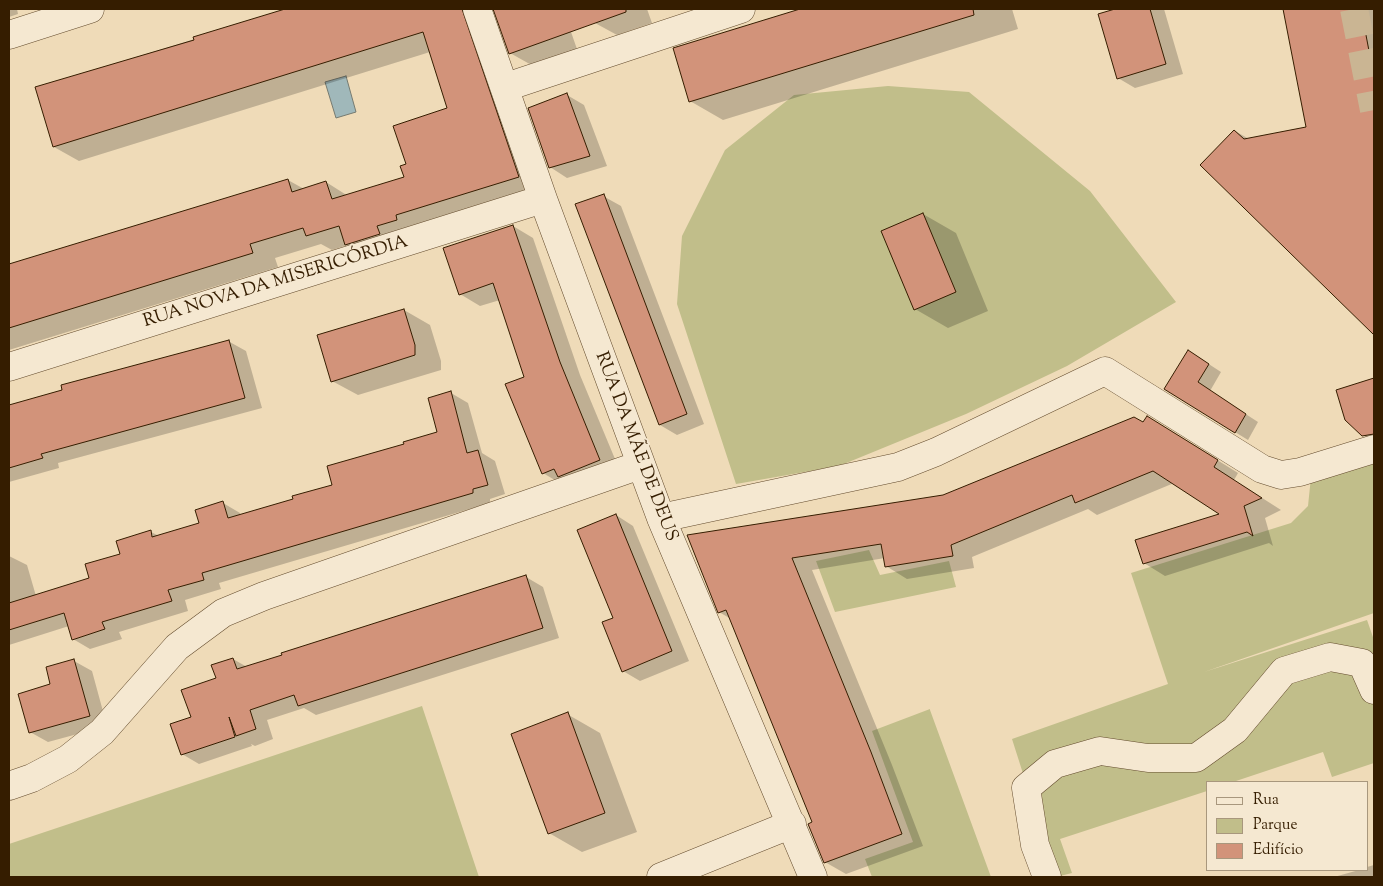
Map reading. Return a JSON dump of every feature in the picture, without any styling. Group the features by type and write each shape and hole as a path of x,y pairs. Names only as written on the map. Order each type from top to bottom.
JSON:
{"street":[{"path":"9,36 90,9"},
{"name":"RUA DA MÃE DE DEUS","path":"477,9 506,87 543,199 640,465 813,877"},
{"path":"506,87 741,9"},
{"name":"RUA NOVA DA MISERICÓRDIA","path":"9,367 543,199"},
{"path":"661,518 898,467 936,452 1105,371 1262,469 1281,475 1300,472 1374,449"},
{"path":"9,786 32,778 68,759 102,732 177,647 223,613 264,596 640,465"},
{"path":"1047,877 1035,846 1026,788 1056,764 1100,751 1148,758 1196,758 1235,730 1284,671 1330,657 1362,663 1374,690"},
{"path":"661,877 792,824"}],"green space":[{"path":"888,86 969,92 1090,191 1176,302 1067,366 966,414 839,466 736,484 677,304 682,236 725,150 794,95"},
{"path":"1374,457 1374,613 1204,672 1367,620 1374,640 1374,763 1332,777 1323,752 1236,781 1206,781 1206,791 1060,839 1072,873 1056,877 1012,739 1168,684 1131,573 1291,523 1308,506 1311,477"},
{"path":"869,550 880,575 949,561 956,587 835,612 816,561"},
{"path":"422,706 479,877 9,877 9,844"},
{"path":"930,709 991,877 872,877 865,859 913,842 872,731"}],"water":[{"path":"346,76 356,112 336,118 325,82"}],"building":[{"path":"285,9 462,9 519,177 396,215 397,220 377,226 380,234 345,245 339,226 306,236 303,228 250,244 253,253 9,328 9,264 288,179 292,192 326,181 332,199 404,177 400,166 406,164 393,126 447,108 423,32 53,147 35,87 194,40 193,37"},
{"path":"493,9 626,9 626,12 509,54"},
{"path":"800,9 973,9 974,15 689,102 673,48"},
{"path":"1115,9 1150,9 1166,64 1117,79 1098,14"},
{"path":"1283,9 1361,9 1374,77 1374,335 1200,165 1234,130 1244,139 1306,127"},
{"path":"567,93 590,156 549,168 528,108"},
{"path":"604,194 687,414 659,425 575,204"},
{"path":"923,213 956,292 914,310 881,231"},
{"path":"513,225 560,362 600,460 558,477 554,469 542,474 505,384 524,377 493,283 459,295 443,248"},
{"path":"404,309 415,345 415,355 331,382 317,335"},
{"path":"229,340 245,398 41,454 43,458 9,468 9,405 62,390 61,385"},
{"path":"1188,350 1209,364 1198,382 1246,414 1235,433 1164,389"},
{"path":"1374,378 1374,434 1362,436 1345,420 1336,390"},
{"path":"451,391 467,453 478,450 488,485 473,489 473,493 202,573 204,580 168,590 172,601 102,622 105,629 72,640 64,613 9,630 9,603 89,578 85,564 120,554 116,541 151,530 152,537 199,523 195,510 223,501 228,518 293,499 292,496 332,485 327,466 404,444 403,442 437,432 428,398"},
{"path":"1147,416 1218,460 1214,467 1262,498 1244,506 1253,536 1247,532 1143,564 1135,540 1219,514 1153,471 1075,503 1072,495 951,545 953,556 885,567 881,544 792,558 871,752 902,834 824,863 808,824 812,822 726,610 718,613 687,535 943,495 1134,417 1143,422"},
{"path":"616,514 672,651 622,672 602,622 613,618 577,530"},
{"path":"526,575 543,628 298,706 294,695 250,710 256,729 236,736 229,717 235,737 181,755 170,724 191,717 181,690 216,678 211,665 233,658 237,669 282,655 281,653"},
{"path":"74,659 90,716 29,733 18,694 50,684 46,667"},
{"path":"568,712 605,813 548,834 511,734"}],"tunnel":[{"path":"1354,9 1374,110"}]}
